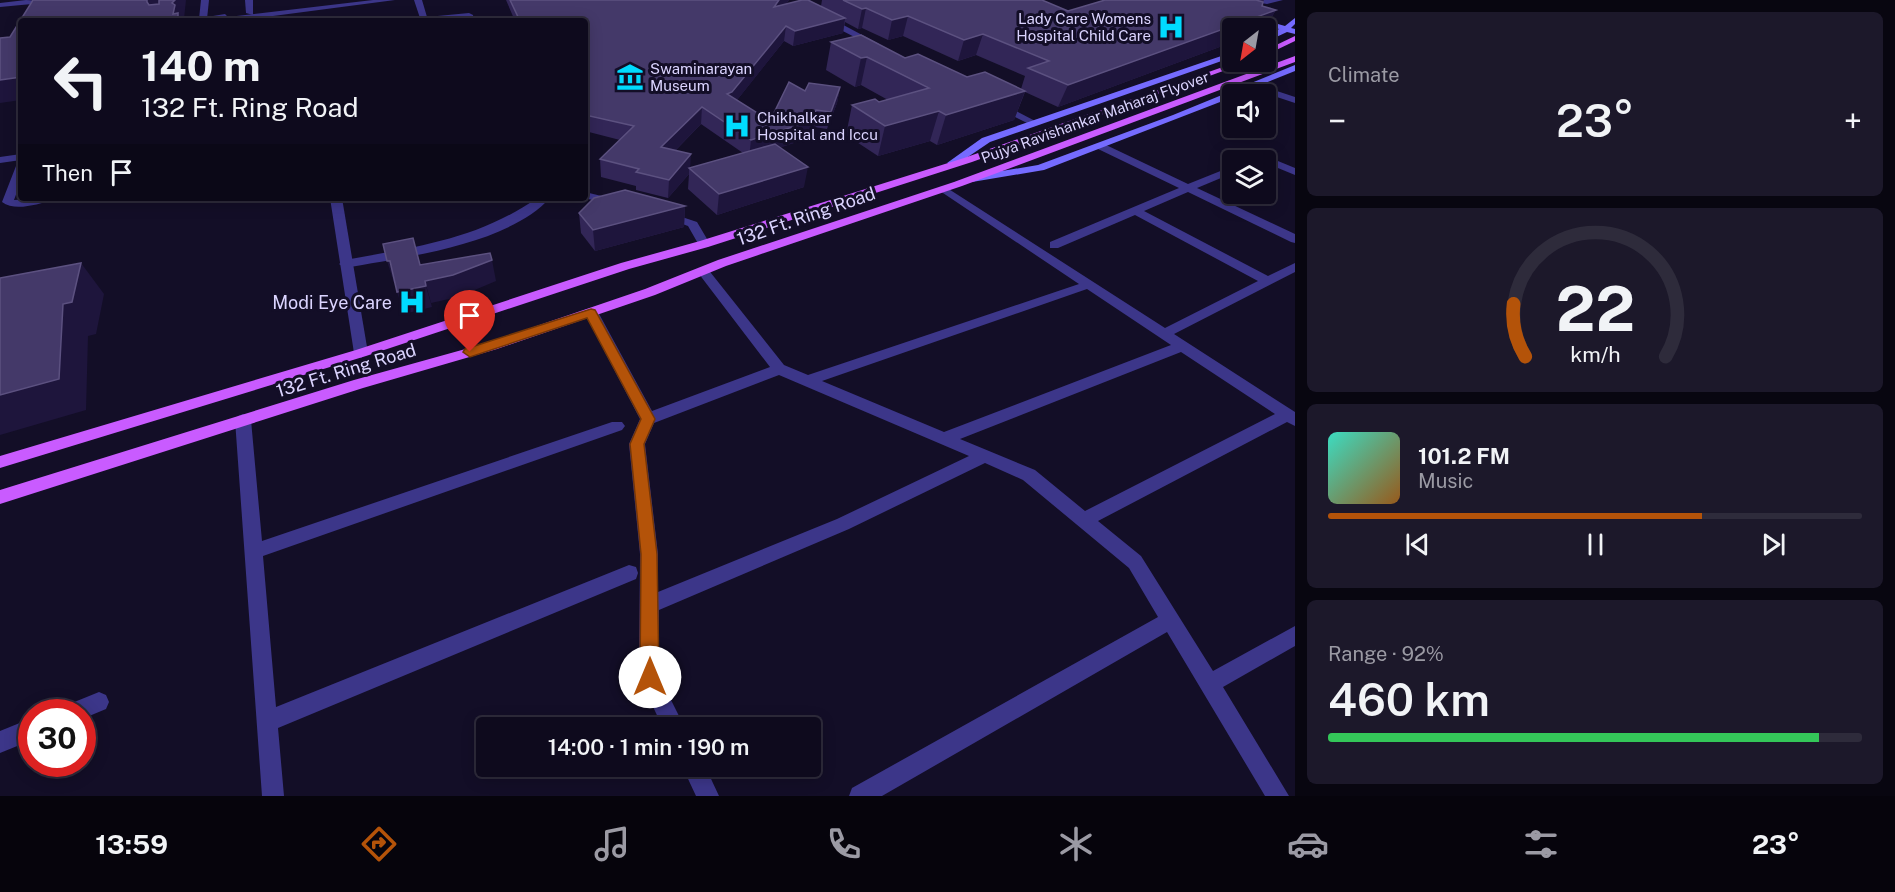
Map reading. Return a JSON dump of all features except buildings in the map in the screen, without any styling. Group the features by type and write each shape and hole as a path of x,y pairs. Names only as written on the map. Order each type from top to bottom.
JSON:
{"main road":[{"path":"1247,12 1292,27"},
{"path":"1238,13 1292,27"},
{"path":"1276,35 1292,27"},
{"path":"1276,48 1295,38"},
{"path":"952,163 986,140 1222,58"},
{"name":"Pujya Ravishankar Maharaj Flyover","path":"972,179 1295,59"},
{"path":"1257,84 1295,68"},
{"name":"Pujya Ravishankar Maharaj Flyover","path":"952,163 968,160 1222,70"},
{"path":"972,179 1040,168 1222,98"},
{"name":"132 Ft. Ring Road","path":"0,462 361,353 625,266 704,244 952,163"},
{"name":"132 Ft. Ring Road","path":"0,496 243,420 492,346 972,179"}],"street":[{"path":"203,18 205,0"},
{"path":"249,0 250,13"},
{"path":"211,18 356,0"},
{"path":"233,18 308,5 392,0"},
{"path":"418,0 424,18"},
{"path":"804,0 799,5 880,46"},
{"path":"1247,0 1267,2 1279,0"},
{"path":"0,5 37,1"},
{"path":"26,18 37,1"},
{"path":"443,18 469,15 470,18"},
{"path":"1276,90 1295,92"},
{"path":"1276,92 1295,100"},
{"path":"993,103 1034,123"},
{"path":"1100,146 1295,239"},
{"path":"0,160 18,157"},
{"path":"1276,166 1295,172"},
{"path":"18,174 8,202 14,204 32,201"},
{"path":"1054,245 1222,174"},
{"path":"944,189 1291,417 1084,520"},
{"path":"588,196 628,205"},
{"path":"336,201 361,353"},
{"path":"345,264 399,254 478,234 509,222 540,201"},
{"path":"650,210 693,224 704,244"},
{"path":"1136,211 1268,281"},
{"path":"1165,333 1295,267"},
{"path":"703,271 779,369 1029,475 1135,562 1278,796"},
{"path":"808,381 1090,284"},
{"path":"591,312 648,419"},
{"path":"944,439 1184,345"},
{"path":"669,717 650,677 649,554 637,444 648,419 779,369"},
{"path":"243,420 273,796"},
{"path":"253,552 617,426"},
{"path":"649,605 843,524 985,456"},
{"path":"267,722 629,573"},
{"path":"860,796 1170,620"},
{"path":"1209,684 1295,635"},
{"path":"0,742 18,735"},
{"path":"698,777 708,796"}],"place":[{"name":"Lady Care Womens Hospital Child Care","path":"1171,27"},
{"name":"Swaminarayan Museum","path":"630,77"},
{"name":"Chikhalkar Hospital and Iccu","path":"737,126"},
{"name":"Modi Eye Care","path":"412,302"}],"route":[{"path":"470,352 591,312 648,419 637,444 649,554 650,677"}]}
